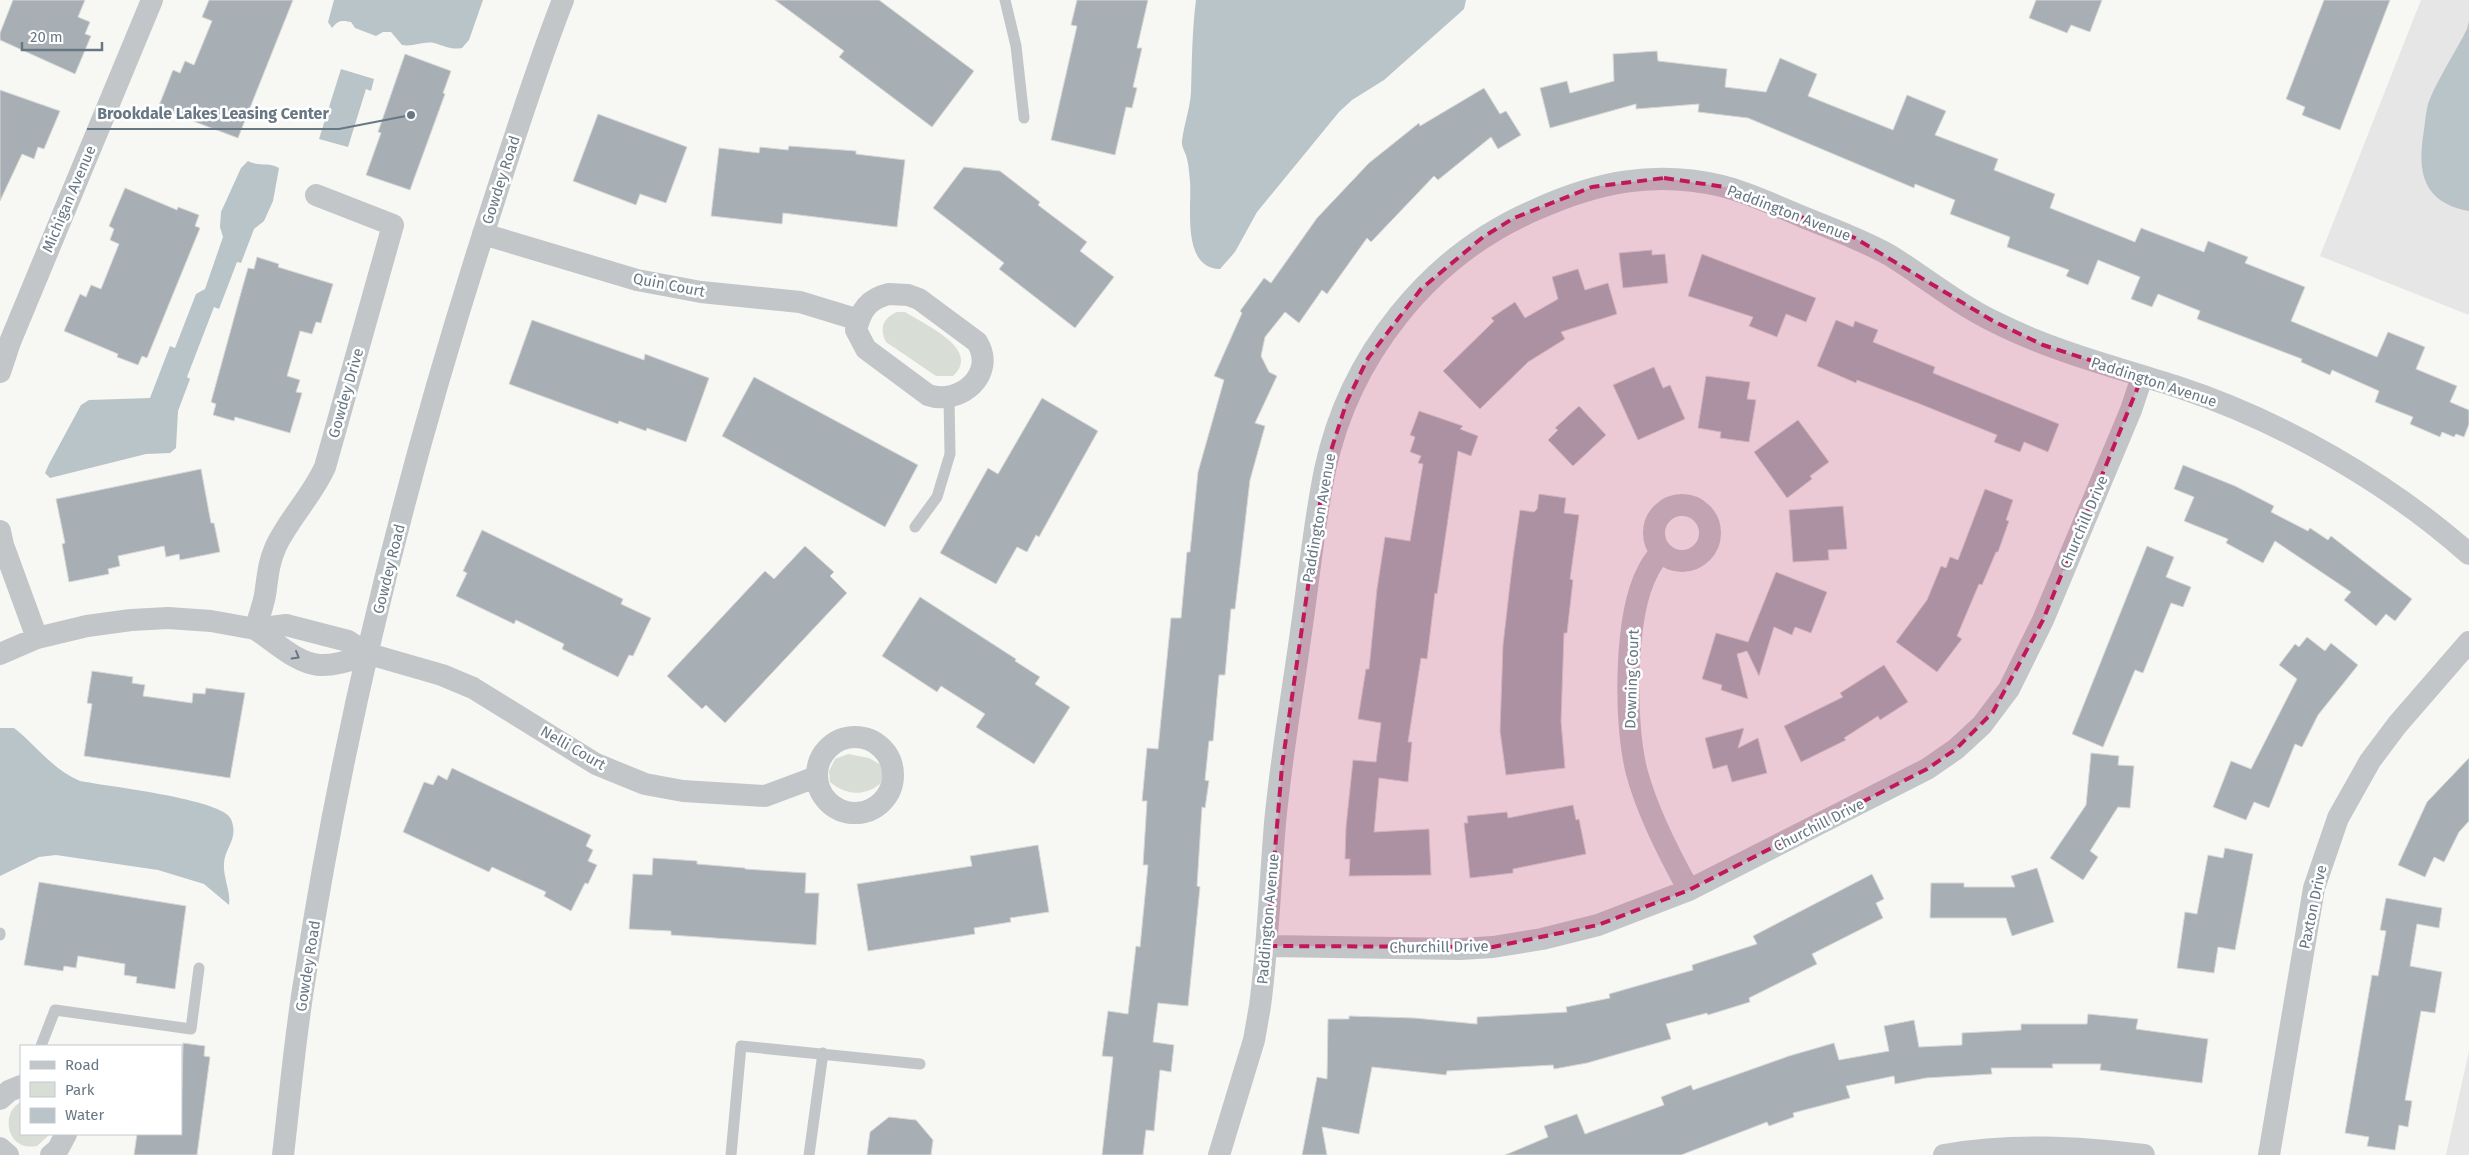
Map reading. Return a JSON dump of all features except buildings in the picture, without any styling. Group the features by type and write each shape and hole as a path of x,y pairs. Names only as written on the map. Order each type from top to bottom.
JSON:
{"street":[{"name":"Michigan Avenue","path":"0,372 10,342 152,0"},
{"name":"Gowdey Road","path":"283,1155 304,979 323,871 384,586 440,372 484,234 563,0"},
{"name":"Paddington Avenue","path":"1219,1155 1254,1040 1268,946 1275,822 1282,766 1318,513 1325,469 1334,436 1347,401 1368,358 1397,317 1439,272 1483,237 1514,218 1592,187 1637,179 1664,178 1725,187 1855,238 1889,256 1945,294 1993,322 2044,345 2217,402 2311,446 2370,481 2447,535 2469,554"},
{"name":"Gowdey Drive","path":"255,629 265,594 267,572 276,547 288,523 318,482 325,467 393,224 316,195"},
{"name":"Quin Court","path":"484,234 637,280 701,292 800,302 859,320"},
{"path":"888,294 908,295 920,299 977,342 981,349 982,358 978,376 968,389 949,398 939,399 928,395 866,349 856,330 867,306 876,297 888,294"},
{"name":"Churchill Drive","path":"1268,946 1460,949 1493,947 1542,939 1598,925 1689,890 1927,769 1956,749 1993,712 2026,659 2131,410 2142,377"},
{"path":"0,531 2,545 37,638"},
{"name":"Downing Court","path":"1661,552 1647,571 1640,590 1635,614 1630,648 1628,712 1637,773 1670,858 1689,890"},
{"path":"0,654 37,638 87,626 131,620 168,618 210,621 255,629 298,658 319,665 341,662 369,654"},
{"name":"Nelli Court","path":"255,629 286,625 316,632 348,641 369,654 442,675 472,688 596,764 645,784 683,791 765,796 816,777"},
{"name":"Paxton Drive","path":"2269,1155 2314,888 2338,818 2370,761 2397,725 2469,642"},
{"path":"51,1155 58,1149 65,1135"},
{"path":"1944,1155 2016,1147 2059,1147 2144,1155"},
{"path":"0,1148 8,1155"}],"lane":[{"path":"1005,0 1016,46 1024,118"},
{"path":"915,527 937,497 950,454 949,398"},
{"path":"41,1045 55,1010 191,1029 200,968"},
{"path":"731,1155 741,1046 920,1064"},
{"path":"809,1155 823,1053"}],"highlighted area":[{"path":"1664,178 1725,187 1855,238 1993,321 2043,345 2142,377 2043,620 1993,712 1956,749 1927,769 1689,890 1598,925 1493,947 1267,946 1282,766 1325,469 1347,401 1368,358 1421,289 1483,237 1514,218 1592,187"}],"shaded area":[{"path":"2421,0 2469,0 2469,315 2320,256"},
{"path":"2469,1051 2469,1155 2446,1155"}],"green space":[{"path":"897,312 905,312 937,331 956,347 961,356 960,366 953,376 936,376 886,342 883,332 884,324 888,317"},
{"path":"848,754 869,758 881,765 883,775 880,784 867,791 855,793 842,790 830,782 829,771 835,759"},
{"path":"20,1103 20,1135 49,1135 37,1146 27,1146 18,1143 13,1137 9,1122 10,1114 14,1107"}],"water":[{"path":"334,0 483,0 469,40 462,48 455,48 434,43 402,45 391,32 383,32 376,36 355,28 348,21 338,22 332,28 328,22"},
{"path":"1196,0 1466,0 1464,9 1384,80 1352,100 1339,112 1257,212 1235,252 1220,269 1208,266 1199,258 1194,248 1190,220 1189,167 1182,143 1190,98"},
{"path":"2469,21 2469,211 2453,207 2432,192 2426,183 2421,159 2428,104 2467,29"},
{"path":"341,69 374,79 371,91 366,89 348,147 319,139"},
{"path":"248,161 279,168 273,201 264,221 254,229 241,263 237,262 219,309 214,307 187,377 190,379 178,411 176,448 170,453 146,454 50,478 45,473 81,405 89,400 150,398 170,346 175,348 196,294 205,289 223,237 220,227 221,212 241,168"},
{"path":"0,728 14,728 53,764 80,781 162,794 208,805 223,812 231,819 233,826 233,837 224,863 229,905 204,884 158,870 56,855 39,857 0,876"}],"place":[{"name":"Brookdale Lakes Leasing Center","path":"411,115"}]}
